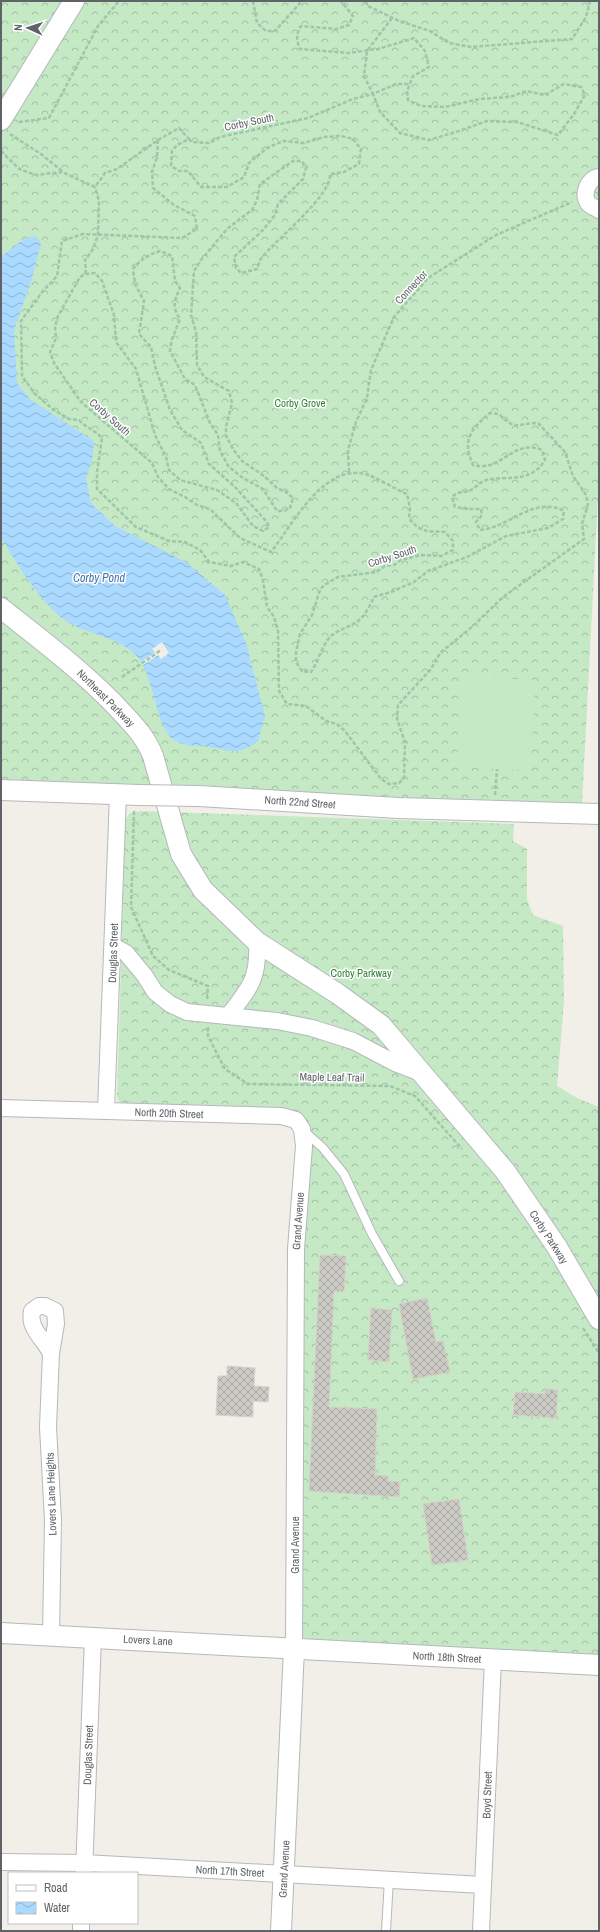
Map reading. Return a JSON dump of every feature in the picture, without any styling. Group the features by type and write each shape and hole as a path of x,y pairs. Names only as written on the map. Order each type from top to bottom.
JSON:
{"street":[{"path":"10,125 74,1"},
{"path":"599,176 588,184 585,196 588,204 599,210"},
{"name":"Northeast Parkway","path":"1,608 95,685 131,721 147,740 170,817"},
{"name":"North 22nd Street","path":"1,790 118,795 199,796 390,808 599,814"},
{"name":"Douglas Street","path":"106,1111 118,795"},
{"name":"Corby Parkway","path":"170,817 181,854 203,890 257,942 338,994 380,1025 505,1172 557,1247 599,1319"},
{"path":"228,1016 245,994 254,978 258,962 257,942"},
{"path":"113,946 126,953 145,976 155,992 170,1004 187,1012 277,1021 312,1028 353,1041 395,1063 421,1073"},
{"name":"North 20th Street","path":"1,1108 281,1116 296,1120 302,1129"},
{"name":"Grand Avenue","path":"281,1931 294,1648 296,1249 304,1146 302,1129"},
{"name":"Lovers Lane Heights","path":"50,1353 48,1427 53,1520 51,1635"},
{"name":"Lovers Lane","path":"1,1633 294,1648"},
{"name":"Douglas Street","path":"84,1868 93,1637"},
{"name":"North 18th Street","path":"294,1648 599,1665"},
{"name":"Boyd Street","path":"481,1931 493,1659"},
{"name":"North 17th Street","path":"1,1862 84,1868 284,1874 483,1885"}],"lane":[{"path":"302,1129 323,1148 344,1174 372,1234 399,1281"},
{"path":"386,1931 389,1879"}],"path":[{"path":"10,125 49,118 98,26 119,1"},
{"path":"253,1 257,23 266,31 275,31 302,1"},
{"path":"341,1 353,16 349,25 336,29 301,26 298,31 296,41 300,49 348,53 367,51 414,38 425,51 429,67 413,76 407,91 408,100 421,106 445,107 479,99 510,96 526,91 545,95 564,84 581,87 585,95 574,114 558,135 517,122 487,121 429,140 400,133 380,112 364,76 367,51 392,18"},
{"path":"365,1 368,6 392,18 430,31 449,42 471,47 572,39 586,17 590,1"},
{"path":"373,94 396,84 410,84"},
{"name":"Corby South","path":"189,139 192,142 209,143 220,137 308,118 353,99 373,94"},
{"path":"10,125 62,172 95,187 99,201 98,235 93,249 85,260 86,274 95,273 102,281 108,294 114,314 116,342 136,369 155,435 166,458 169,470 180,480 217,490 236,502 253,526 263,531 269,527 267,522 235,487 209,464 201,443 182,430 170,410 150,347 139,334 144,301 135,284 133,269 141,259 156,252 160,251 172,256 175,281 180,288 175,299 175,311 180,319 172,340 170,351 185,379 195,385 210,423 218,435 220,450 229,467 243,478 263,489 269,496 273,507 277,511 284,512 290,508 293,498 286,492 277,488 264,476 242,462 226,436 226,427 232,403 229,391 204,377 197,365 196,332 191,315 194,271 201,260 228,228 252,210 257,200 260,184 293,161 302,161 306,168 303,179 278,204 275,215 263,230 234,257 236,268 241,273 256,269 262,256 301,218 322,194 330,179 330,174 344,172 359,164 361,149 353,139 341,136 324,137 304,143 283,141 267,148 249,162 244,177 227,187 201,187 188,171 179,171 171,166 172,150 177,145 189,139 178,128 117,169 105,173 95,187"},
{"name":"Corby South","path":"86,274 80,277 58,316 55,327 56,338 50,352 54,363 81,402 152,463 158,477 169,489 185,496 197,506 210,509 240,538 271,552 300,510 315,494 338,477 349,472 366,474 406,494 410,508 409,518 422,531 445,532 452,541 453,550 441,556 421,555 401,560 394,565 385,566 376,572 338,577 324,585 320,590 312,615 300,634 296,652 296,662 302,670 311,672 330,637 358,621 365,613 374,597 391,592 414,582 428,570 467,557 506,536 548,528 563,519 564,511 557,507 544,506 525,511 488,529 480,530 476,522 482,515 481,509 455,507 452,497 456,492 470,490 486,480 525,477 540,468 545,460 542,450 534,447 525,447 488,466 480,467 474,465 469,456 468,441 471,430 490,413 499,414 510,424 518,426 527,423 538,423 565,452 573,476 586,495 588,504 582,524 584,539 503,597 472,627 440,653 431,669 398,705 397,719 405,742 404,778 399,783 389,784 381,780 345,731 337,724 326,721 306,706 287,704 279,691 278,631 274,617 267,607 263,580 259,569 243,562 231,566 209,562 200,550 185,542 169,541 136,527 97,489 97,472 102,438 94,430 86,427 79,420 69,419 54,410 35,394 22,376 21,321 43,291 57,276 62,241 83,234 182,238 197,229 195,216 174,205 153,188 152,172 158,157 158,140"},
{"path":"1,151 19,169 36,176 62,172"},
{"name":"Connector","path":"349,472 348,450 356,422 367,398 372,370 394,317 428,278 496,235 585,196"},
{"path":"122,677 161,650"},
{"path":"495,796 496,769"},
{"name":"Maple Leaf Trail","path":"134,819 132,907 153,956 169,970 208,986 208,1036 225,1069 248,1084 390,1086 415,1096 463,1149"},
{"path":"580,1321 599,1353"}],"green space":[{"name":"Corby Grove","path":"1,1 599,1 599,478 582,804 1,783"},
{"path":"461,676 535,680 531,771 457,767"},
{"name":"Corby Parkway","path":"141,811 514,824 513,841 527,849 527,899 533,915 563,926 564,1001 557,1086 577,1098 599,1107 599,1657 305,1640 302,1636 303,1239 311,1137 306,1121 300,1115 284,1109 124,1105 119,1102 117,1096 125,829 126,819 130,813"}],"water":[{"name":"Corby Pond","path":"36,236 41,244 31,282 14,330 17,383 31,400 94,441 92,461 86,478 91,503 115,526 186,562 225,595 246,643 265,716 258,741 245,749 240,751 230,751 187,745 174,740 168,734 163,724 147,675 136,655 115,641 81,629 63,619 32,586 1,537 1,257 24,239"}],"pier":[{"path":"162,642 169,653 161,659 158,655 143,665 141,662 155,652 152,649"}],"building":[{"path":"320,1255 346,1256 344,1292 334,1291 329,1407 377,1409 375,1475 388,1476 388,1481 400,1482 399,1497 309,1491"},
{"path":"427,1298 436,1342 443,1341 450,1372 413,1379 399,1304"},
{"path":"371,1308 392,1310 389,1362 368,1360"},
{"path":"227,1366 255,1368 254,1386 269,1387 268,1402 253,1401 253,1417 216,1415 218,1376 227,1376"},
{"path":"545,1389 558,1390 556,1418 513,1415 515,1392 545,1394"},
{"path":"459,1499 468,1560 432,1565 423,1504"}]}
